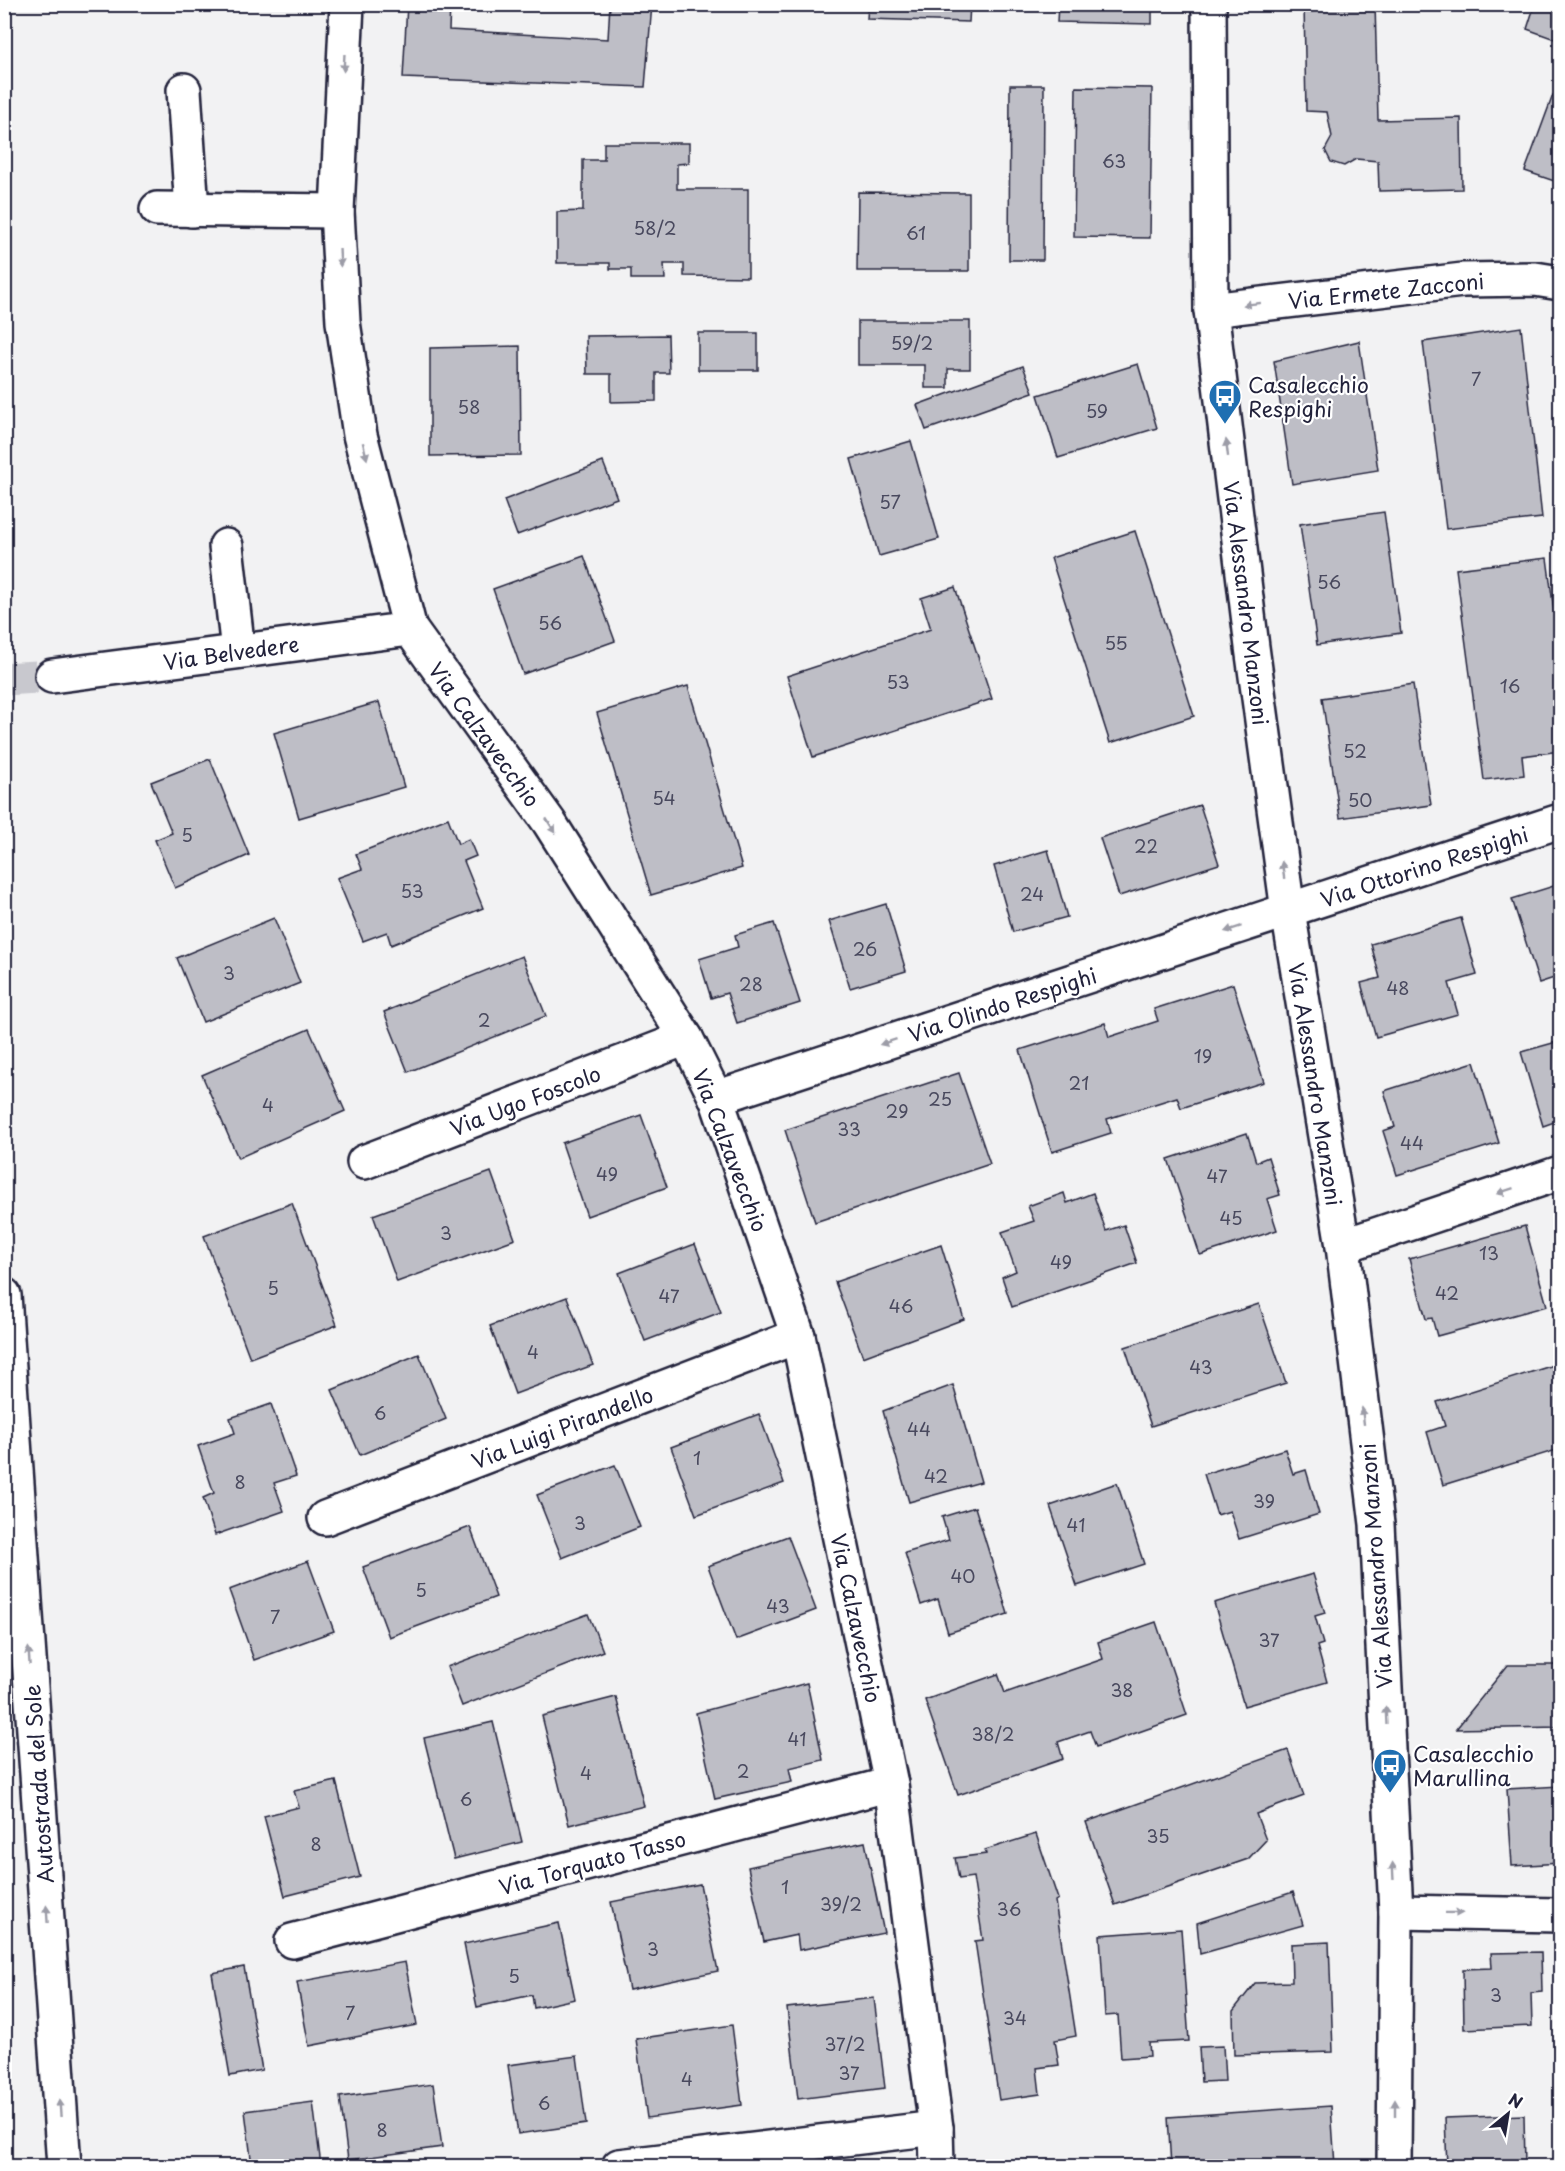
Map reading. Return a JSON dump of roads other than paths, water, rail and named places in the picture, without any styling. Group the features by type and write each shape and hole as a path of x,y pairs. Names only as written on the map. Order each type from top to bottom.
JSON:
{"main road":[{"name":"Via Calzavecchio","path":"347,4 337,211 343,322 360,435 410,629 549,822 686,1038 716,1098 798,1336 891,1784 936,2128 937,2166"},
{"name":"Via Alessandro Manzoni","path":"1209,4 1211,309 1252,647 1288,911 1342,1246 1377,1524 1396,1912 1394,2166"},
{"path":"184,90 192,210"},
{"path":"158,209 337,211"},
{"name":"Via Ermete Zacconi","path":"1211,309 1377,288 1463,280 1535,279 1560,283"},
{"path":"226,546 238,651"},
{"name":"Via Belvedere","path":"51,676 410,629"},
{"name":"Via Ottorino Respighi","path":"1288,911 1560,820"},
{"name":"Via Olindo Respighi","path":"716,1098 1288,911"},
{"name":"Via Ugo Foscolo","path":"364,1162 686,1038"},
{"path":"1342,1246 1560,1173"},
{"name":"Autostrada del Sole","path":"4,1295 64,2166"},
{"name":"Via Luigi Pirandello","path":"325,1518 798,1336"},
{"name":"Via Torquato Tasso","path":"292,1941 891,1784"},
{"path":"1396,1912 1560,1915"},
{"path":"619,2166 936,2128"}],"tunnel":[{"path":"4,679 52,676"}],"place":[{"name":"Casalecchio Respighi","path":"1225,425"},
{"name":"Casalecchio Marullina","path":"1390,1794"}]}
